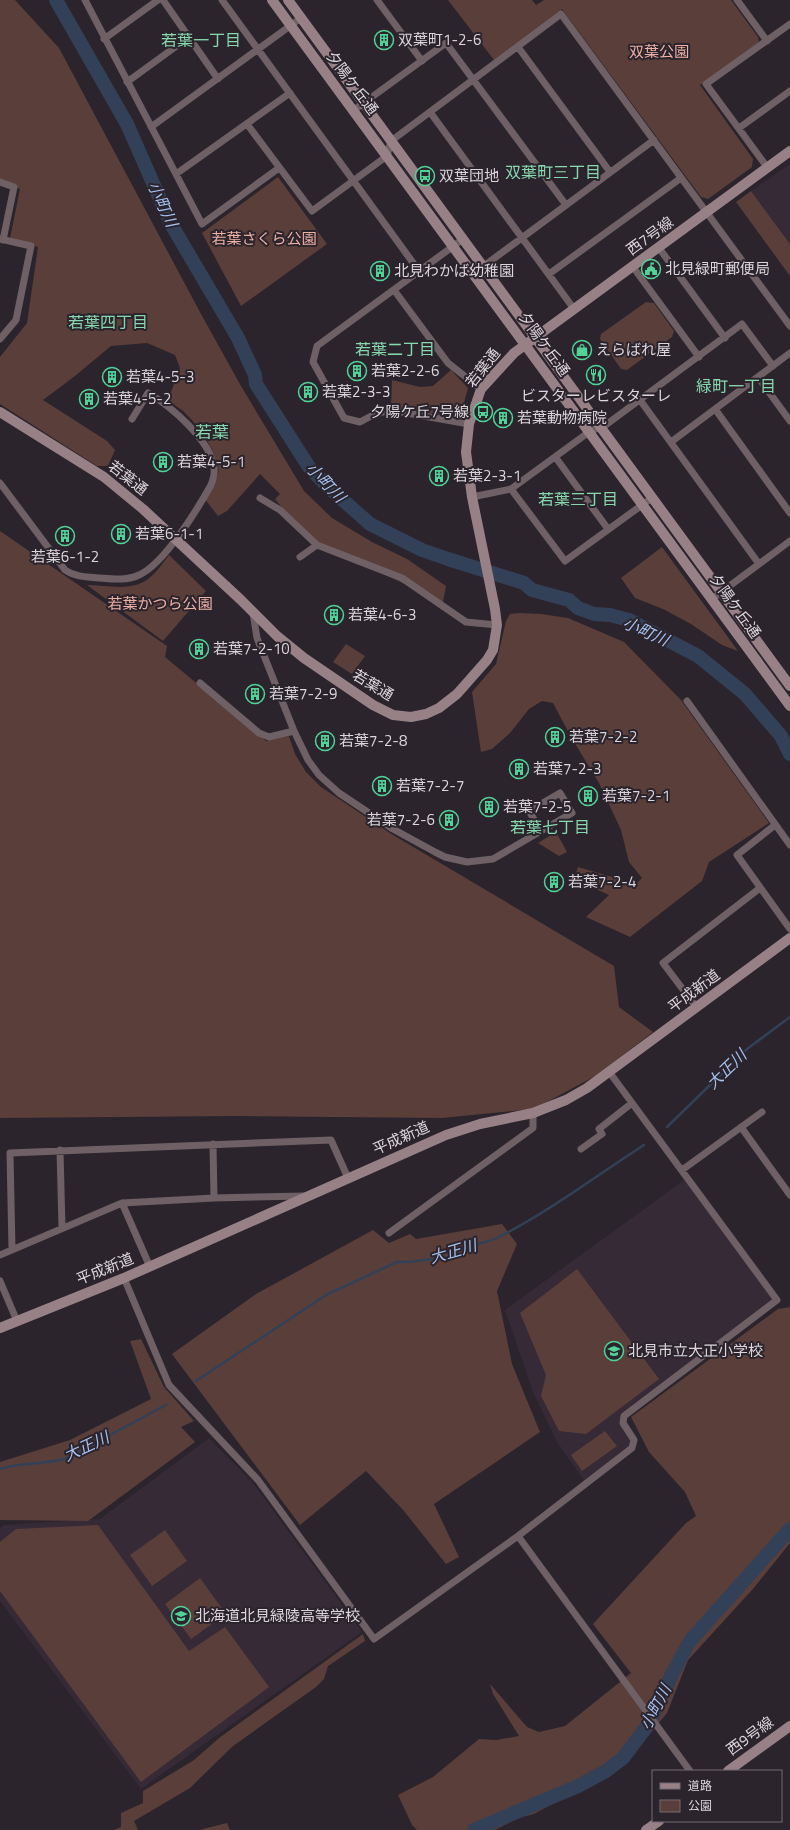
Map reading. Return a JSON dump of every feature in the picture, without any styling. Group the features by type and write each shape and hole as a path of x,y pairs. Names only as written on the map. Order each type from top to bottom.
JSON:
{"street":[{"path":"85,0 104,39 202,224 279,168"},
{"path":"104,39 158,0"},
{"path":"163,0 218,79"},
{"path":"222,0 419,271"},
{"name":"夕陽ケ丘通","path":"272,0 473,274 603,428 790,686"},
{"name":"夕陽ケ丘通","path":"288,0 364,102 483,267 590,432 712,599 787,695 790,706"},
{"path":"377,0 422,61"},
{"path":"737,0 767,41"},
{"path":"248,124 312,211 387,156 391,140 474,80 561,14 790,326"},
{"path":"151,127 301,18"},
{"path":"767,167 706,84 790,24"},
{"path":"127,82 189,37"},
{"path":"354,110 446,44 566,204"},
{"path":"518,47 610,172"},
{"path":"738,128 790,91"},
{"path":"176,174 290,93"},
{"path":"430,112 574,309"},
{"path":"473,274 654,140"},
{"name":"西7号線","path":"530,341 790,151"},
{"path":"549,274 681,178"},
{"path":"0,182 14,187 1,239 31,246 16,320 0,339"},
{"path":"463,239 317,346 313,362 344,418 360,422 375,414 390,410 469,424"},
{"path":"659,248 725,338"},
{"path":"633,267 699,357"},
{"path":"394,290 448,363 481,390"},
{"path":"472,497 511,489 590,432 603,428 742,324 773,366"},
{"name":"若葉通","path":"0,412 104,477 176,538 277,636 304,658 366,701 393,715 411,717 426,714 440,708 457,694 487,660 493,650 496,625 472,497 466,452 469,424 481,390 509,357 530,341"},
{"path":"670,442 790,353"},
{"path":"758,377 790,421"},
{"path":"0,483 64,570 72,575 118,580 138,576 150,568 176,538 211,485 214,476 214,467 210,455 184,420 161,400 148,393 132,419"},
{"path":"640,400 759,564"},
{"path":"715,410 790,513"},
{"path":"556,458 608,529"},
{"path":"511,489 565,561 653,497"},
{"path":"260,498 280,510 317,545 402,578 466,622 496,625"},
{"path":"712,599 790,541"},
{"path":"300,557 317,545"},
{"path":"253,612 258,638 294,731 308,760 331,787 392,829 445,857 467,862 488,860 541,831 572,812 560,793 529,811 541,831"},
{"path":"200,683 260,733 269,737 294,731"},
{"path":"687,701 790,845"},
{"path":"775,825 737,855 790,929"},
{"path":"697,1008 663,963 760,888"},
{"name":"平成新道","path":"0,1328 150,1267 306,1196 446,1135 480,1124 534,1113 566,1100 610,1073 789,942"},
{"path":"124,1278 169,1385 258,1480 374,1639 518,1536 632,1448 634,1440 623,1423 624,1416 777,1300 610,1073"},
{"path":"581,1149 602,1134 599,1129 632,1104"},
{"path":"682,1170 762,1112"},
{"path":"389,1233 534,1128 534,1113"},
{"path":"741,1128 790,1196"},
{"path":"12,1249 10,1153 331,1140 348,1178"},
{"path":"213,1144 214,1198"},
{"path":"60,1150 62,1228"},
{"path":"0,1255 122,1203 214,1198 306,1196"},
{"path":"122,1203 150,1267"},
{"path":"0,1281 17,1321"},
{"path":"518,1536 689,1770"},
{"name":"西9号線","path":"729,1770 790,1726"},
{"path":"646,1830 658,1822"}],"shaded area":[{"path":"790,164 790,244 751,191"},
{"name":"北見市立大正小学校","path":"687,1178 777,1300 624,1416 634,1440 632,1448 587,1485 557,1442 533,1392 505,1310"},
{"name":"北海道北見緑陵高等学校","path":"209,1438 253,1483 362,1632 141,1789 0,1601 0,1529 4,1525 100,1519"}],"green space":[{"path":"0,0 15,0 59,48 201,314 241,386 304,491 332,518 372,542 407,559 446,586 443,602 317,543 292,520 275,499 280,494 260,474 227,511 218,516 204,498 211,490 218,474 218,468 213,451 203,434 192,420 168,400 180,368 175,355 147,343 111,346 43,400 107,441 115,450 108,466 97,466 0,404 0,357 27,323 38,247 10,238 20,189 0,180"},
{"name":"双葉公園","path":"448,0 532,0 536,5 544,0 731,0 758,37 759,42 700,85 753,159 752,167 708,199 701,197 562,9 494,60"},
{"name":"若葉さくら公園","path":"278,177 327,244 241,306 202,233"},
{"path":"751,191 790,244 790,276 736,202"},
{"path":"646,302 654,303 674,331 672,337 627,370 621,369 600,339 601,334"},
{"path":"451,370 468,388 461,413 456,417 391,407 392,380 420,387 433,386"},
{"path":"0,531 167,646 165,657 266,741 289,736 295,754 306,772 321,787 393,835 614,966 619,1007 653,1032 597,1075 534,1109 442,1118 239,1116 0,1118"},
{"path":"662,547 738,651 722,645 691,624 663,609 635,598 621,578"},
{"name":"若葉かつら公園","path":"169,555 206,591 163,641 87,585 127,587 141,583 154,574"},
{"path":"510,614 541,614 568,618 624,642 681,700 769,823 709,862 702,881 630,937 586,917 609,895 574,879 578,867 636,884 642,878 629,862 621,830 599,783 571,737 553,703 542,701 529,709 510,733 492,749 481,752 472,692 496,664 506,621"},
{"path":"346,644 365,656 352,674 333,662"},
{"path":"556,832 567,852 559,856 538,843"},
{"path":"502,1224 517,1244 497,1291 512,1364 540,1432 434,1504 459,1557 446,1564 404,1511 366,1471 300,1525 172,1354 256,1294 373,1230 389,1243 410,1234 416,1239"},
{"path":"577,1269 659,1379 586,1434 559,1431 541,1396 546,1375 520,1313"},
{"path":"790,1307 790,1543 752,1590 688,1660 667,1713 625,1764 534,1814 518,1818 495,1830 417,1830 412,1825 398,1795 433,1777 479,1739 496,1740 519,1736 493,1694 490,1684 527,1727 539,1732 565,1726 631,1673 593,1624 686,1523 696,1516 685,1492 649,1452 631,1417 778,1309"},
{"path":"141,1339 164,1387 194,1421 181,1427 195,1442 88,1521 0,1520 0,1462 70,1440 151,1399 130,1341"},
{"path":"605,1431 617,1446 582,1471 571,1455"},
{"path":"98,1525 189,1651 225,1627 269,1687 141,1782 0,1591 0,1542 16,1529"},
{"path":"165,1530 187,1561 152,1586 130,1555"},
{"path":"200,1578 226,1614 191,1639 165,1604"},
{"path":"363,1634 365,1641 328,1666 324,1679 316,1687 233,1746 190,1788 134,1821 138,1830 113,1830 121,1827 121,1813 143,1803 143,1791 194,1760 219,1738"},
{"path":"227,1823 230,1830 199,1830"}],"waterway":[{"name":"小町川","path":"56,0 127,124 171,224 238,338 255,375 256,384 309,467 327,486 370,524 422,550 524,583 532,590 569,600 578,608 594,614 610,615 629,620 698,656 745,694 781,736 790,754"},
{"name":"大正川","path":"667,1127 747,1049 790,1017"},
{"name":"大正川","path":"196,1381 326,1295 397,1262 433,1259 453,1250 483,1243 499,1237 555,1205 644,1145"},
{"name":"大正川","path":"0,1469 17,1465 51,1462 67,1458 166,1405"},
{"name":"小町川","path":"474,1830 578,1786 606,1771 623,1758 650,1722 673,1672 690,1641 790,1529"}],"place":[{"name":"双葉町1-2-6","path":"384,40"},
{"name":"双葉団地","path":"425,176"},
{"name":"北見緑町郵便局","path":"651,269"},
{"name":"北見わかば幼稚園","path":"380,271"},
{"name":"えらばれ屋","path":"582,350"},
{"name":"若葉2-2-6","path":"357,371"},
{"name":"ビスターレビスターレ","path":"596,375"},
{"name":"若葉4-5-3","path":"112,377"},
{"name":"若葉2-3-3","path":"308,392"},
{"name":"若葉4-5-2","path":"89,399"},
{"name":"夕陽ケ丘7号線","path":"483,412"},
{"name":"若葉動物病院","path":"503,418"},
{"name":"若葉4-5-1","path":"163,462"},
{"name":"若葉2-3-1","path":"439,476"},
{"name":"若葉6-1-1","path":"121,534"},
{"name":"若葉6-1-2","path":"65,536"},
{"name":"若葉4-6-3","path":"334,615"},
{"name":"若葉7-2-10","path":"199,649"},
{"name":"若葉7-2-9","path":"255,694"},
{"name":"若葉7-2-2","path":"555,737"},
{"name":"若葉7-2-8","path":"325,741"},
{"name":"若葉7-2-3","path":"519,769"},
{"name":"若葉7-2-7","path":"382,786"},
{"name":"若葉7-2-1","path":"588,796"},
{"name":"若葉7-2-5","path":"489,807"},
{"name":"若葉7-2-6","path":"449,820"},
{"name":"若葉7-2-4","path":"554,882"},
{"name":"北見市立大正小学校","path":"614,1351"},
{"name":"北海道北見緑陵高等学校","path":"181,1616"}],"district":[{"name":"若葉一丁目","path":"201,40"},
{"name":"双葉町三丁目","path":"553,172"},
{"name":"若葉四丁目","path":"108,322"},
{"name":"若葉二丁目","path":"395,349"},
{"name":"緑町一丁目","path":"736,386"},
{"name":"若葉","path":"212,432"},
{"name":"若葉三丁目","path":"578,499"},
{"name":"若葉七丁目","path":"550,827"}]}
